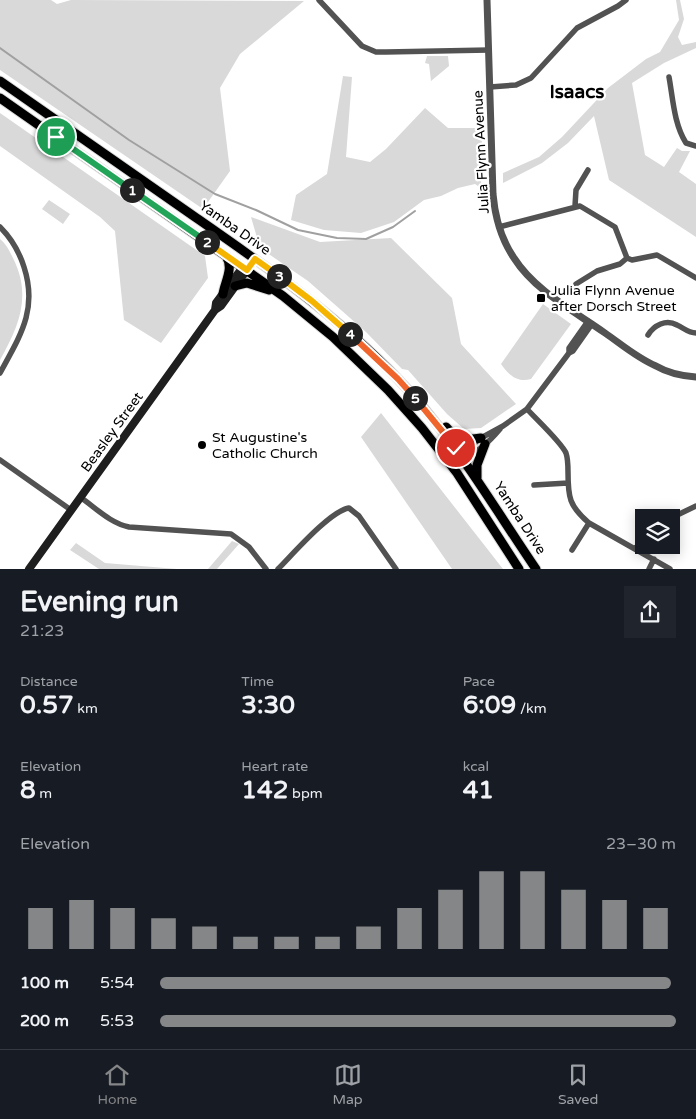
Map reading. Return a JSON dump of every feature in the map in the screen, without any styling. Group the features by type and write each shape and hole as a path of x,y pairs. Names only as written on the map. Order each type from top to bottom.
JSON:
{"main road":[{"name":"Yamba Drive","path":"0,81 253,258 304,295 342,326 398,379 432,416 477,478 536,569"},
{"name":"Yamba Drive","path":"0,98 283,296 333,336 422,428 451,464 519,569"},
{"path":"223,294 230,272 225,255"},
{"path":"245,269 253,258"},
{"name":"Beasley Street","path":"29,569 215,310 221,306 245,269"},
{"name":"Beasley Street","path":"215,310 216,303 245,269"},
{"path":"235,286 247,283 283,296"},
{"path":"432,416 458,438 483,441 477,465 477,478"},
{"path":"451,464 462,456"}],"street":[{"path":"319,0 362,46 376,52 489,50"},
{"name":"Julia Flynn Avenue","path":"487,0 491,164 494,208 505,242 514,259 538,286 655,366 670,372 696,377"},
{"path":"490,86 516,85 532,78 577,28 626,0"},
{"path":"669,77 681,136 686,143 696,146"},
{"path":"575,206 576,190 588,170"},
{"path":"499,226 575,206 584,208 615,227 627,258"},
{"path":"0,227 10,237 20,256 28,280 30,301 25,323 0,373"},
{"path":"627,258 632,260 657,255 696,278"},
{"path":"576,284 597,271 620,264 627,258"},
{"path":"648,335 657,325 667,322 676,324 685,331 696,333"},
{"path":"462,456 470,455 483,441 492,438 503,426 529,407 568,353 569,348 590,323"},
{"path":"529,407 565,452 568,462 569,498 572,506 589,522 635,547"},
{"path":"0,460 71,510"},
{"path":"534,485 568,483"},
{"path":"80,497 110,520 120,525 231,534 249,547 266,569"},
{"path":"680,514 696,506"},
{"path":"278,569 328,519 338,512 349,508 359,516 396,569"},
{"path":"572,550 589,522"},
{"path":"646,554 670,569"},
{"path":"649,569 654,559"}],"shaded area":[{"path":"0,0 51,0 57,4 71,0 304,1 240,54 220,88 230,171 203,209 0,70"},
{"path":"676,0 680,0 684,19 678,37 682,45 696,42 696,48 664,63 632,83 645,155 664,167 677,148 682,151 690,151 679,172 696,184 696,237 609,180 594,116 568,143 542,163 503,183 503,173 539,157 562,137 608,88 646,59 660,52 679,20"},
{"path":"427,56 448,56 449,66 431,81 429,64 425,63"},
{"path":"343,76 352,77 346,157 370,162 386,149 425,108 448,128 478,128 482,133 481,188 475,184 424,200 394,222 361,233 324,230 291,220 296,195 327,174"},
{"path":"0,113 205,256 208,278 161,343 124,320 115,231 100,217 0,146"},
{"path":"49,200 70,214 63,224 42,209"},
{"path":"251,217 320,242 391,238 452,298 461,344 516,404 481,428 464,429 447,414 408,370 402,369 366,332 308,281 260,248"},
{"path":"0,239 9,250 19,272 22,298 21,311 13,335 0,360"},
{"path":"543,304 571,324 531,379 517,379 510,375 501,364"},
{"path":"381,413 503,569 452,569 361,437"},
{"path":"232,541 239,544 217,569 208,569"},
{"path":"76,543 105,563 177,569 99,569 70,550"}],"waterway":[{"path":"0,48 129,140 215,194 256,210 298,230 337,238 366,239 393,227 415,211"}],"place":[{"name":"Julia Flynn Avenue after Dorsch Street","path":"541,298"},
{"name":"St Augustine's Catholic Church","path":"202,445"}],"district":[{"name":"Isaacs","path":"577,92"}],"route":[{"path":"56,137 247,270 255,259 312,301 342,326 398,379 432,416 456,448"}]}
